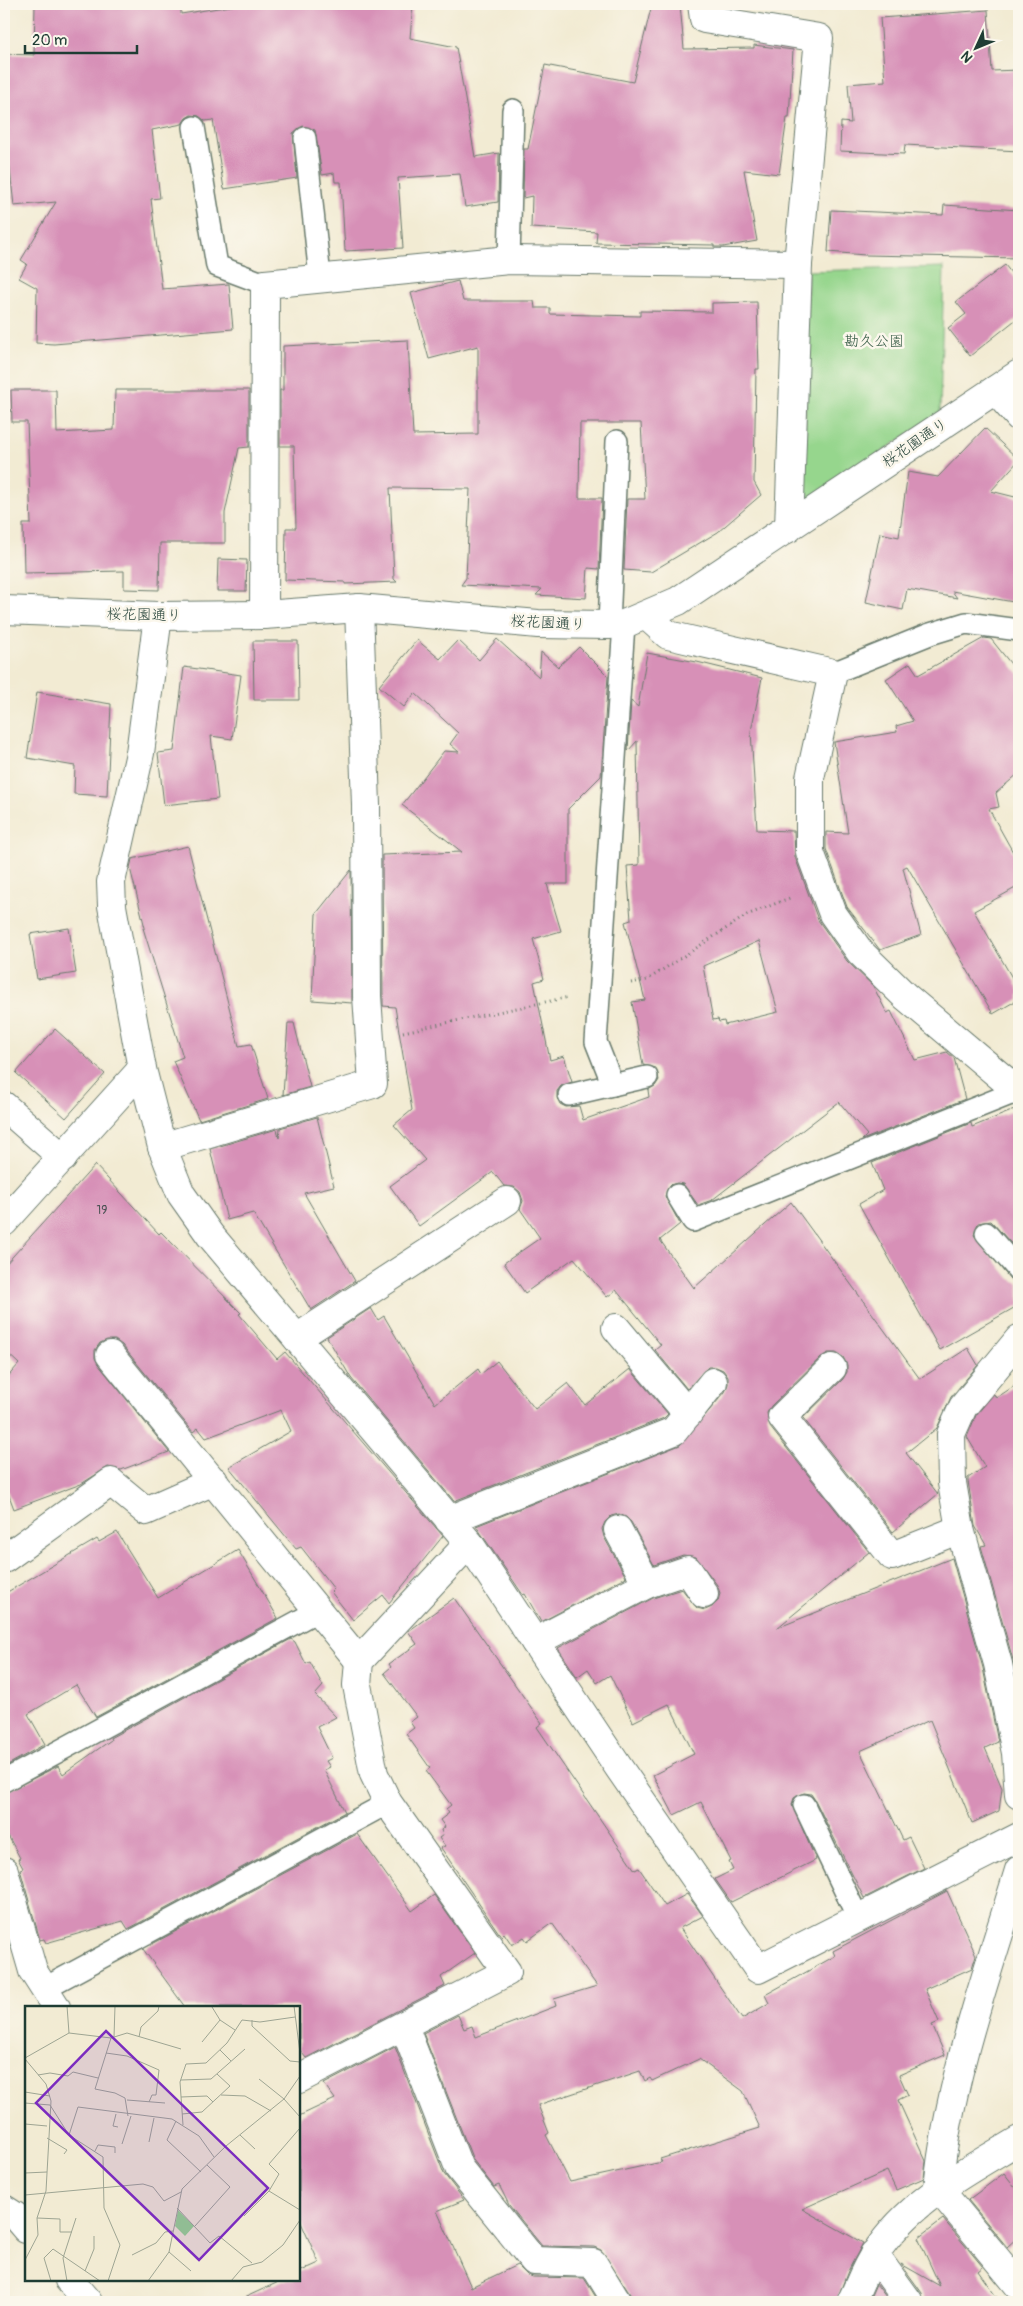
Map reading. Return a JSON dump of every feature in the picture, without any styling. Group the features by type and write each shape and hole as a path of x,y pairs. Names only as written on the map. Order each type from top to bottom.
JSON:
{"street":[{"path":"702,4 704,19 819,38 798,264 789,528"},
{"path":"264,614 265,284 320,277 509,260 798,264"},
{"name":"桜花園通り","path":"4,610 158,616 264,614 359,608 538,624 627,622 678,601 1019,374"},
{"path":"995,390 1019,417"},
{"path":"162,1147 372,1084 367,996 366,805 359,608"},
{"path":"158,616 140,753 111,882 112,906 142,1069 162,1147 181,1194 210,1235 469,1543 758,1969 1019,1837"},
{"path":"627,622 668,635 833,673 810,778 810,852 833,914 860,952 905,996 1019,1092"},
{"path":"4,1222 142,1069"},
{"path":"4,1106 63,1158"},
{"path":"297,1338 507,1201"},
{"path":"616,1328 688,1414"},
{"path":"1018,1343 963,1407 951,1434 952,1483 960,1529 998,1664 1016,1753 1019,1795"},
{"path":"110,1355 359,1661"},
{"path":"832,1368 782,1417 892,1556 960,1529"},
{"path":"449,1520 674,1431 714,1382"},
{"path":"4,1558 110,1482 146,1511 214,1481"},
{"path":"618,1530 647,1584"},
{"path":"300,2078 507,1972 388,1803 374,1774 357,1685 359,1661 469,1543"},
{"path":"535,1642 647,1584 688,1570 704,1594"},
{"path":"1019,1870 959,2068 942,2140 938,2188 1019,2286"},
{"path":"4,1871 33,1971 50,1998"},
{"path":"404,2026 459,2168 534,2261 593,2263 617,2302"},
{"path":"851,2302 874,2254 909,2212 938,2188 1019,2140"},
{"path":"874,2254 909,2302"},
{"path":"70,2281 88,2302"}],"lane":[{"path":"509,260 512,110"},
{"path":"194,127 217,266 265,284"},
{"path":"305,138 320,277"},
{"path":"613,1085 596,1042 627,622 617,441"},
{"path":"833,673 930,634 966,623 1019,630"},
{"path":"569,1095 647,1077"},
{"path":"677,1195 693,1221 1019,1092"},
{"path":"986,1233 1019,1271"},
{"path":"4,1781 319,1610"},
{"path":"50,1998 388,1803"},
{"path":"804,1805 858,1918"}],"green space":[{"name":"勘久公園","path":"944,267 940,412 804,505 808,271"}],"building":[{"path":"35,4 181,4 181,14 243,4 413,4 410,38 456,47 475,157 499,153 498,202 465,207 460,174 398,178 403,248 345,251 341,182 335,182 334,173 322,175 315,130 303,126 293,133 297,178 224,189 213,120 205,121 199,116 191,115 182,124 152,130 160,198 151,199 162,289 229,284 233,329 54,344 36,343 37,288 19,278 27,264 21,260 56,202 14,206 4,114 4,54 34,55"},
{"path":"652,4 680,4 684,49 754,48 754,45 793,50 789,118 787,118 779,174 744,170 757,241 723,247 714,247 714,245 596,243 597,232 531,228 532,196 523,198 524,149 528,149 545,65 633,82"},
{"path":"988,10 992,71 1019,70 1019,151 905,145 904,154 840,151 841,122 851,123 848,84 885,81 880,18"},
{"path":"944,205 1019,210 1019,258 865,255 828,252 831,210 943,215"},
{"path":"1005,265 1019,283 1019,317 970,356 948,328 966,314 956,302"},
{"path":"458,281 463,301 534,301 535,308 550,308 550,314 640,316 640,311 712,312 712,303 757,302 759,369 756,369 754,482 761,495 718,532 651,572 624,570 627,499 645,499 641,423 580,423 579,498 602,498 599,569 588,568 586,598 536,595 542,589 461,585 466,578 470,489 390,488 394,579 397,582 345,584 345,582 285,580 286,528 296,528 294,446 280,446 280,390 283,390 283,346 408,340 413,435 478,434 478,346 429,359 411,293"},
{"path":"11,390 56,390 57,433 114,430 115,390 249,390 249,447 239,448 225,513 225,543 160,543 159,590 124,589 124,571 24,573 23,524 31,524 27,422 12,422"},
{"path":"985,428 1019,460 991,491 1019,498 1019,603 952,591 957,598 907,589 903,610 866,602 880,533 899,537 908,472 938,477"},
{"path":"218,559 247,560 246,591 217,591"},
{"path":"984,638 991,639 1019,674 1019,773 996,793 999,807 989,809 1019,863 1019,886 974,911 1019,990 1019,999 993,1014 907,866 903,868 921,935 880,950 847,907 826,849 826,832 848,833 834,742 897,732 896,726 913,721 886,679 910,663 918,675"},
{"path":"497,639 539,677 541,652 558,667 579,647 608,676 601,776 568,809 568,884 547,884 561,931 533,939 544,979 534,982 550,1060 564,1056 572,1082 561,1086 557,1091 557,1098 560,1104 566,1107 579,1106 583,1120 649,1097 648,1090 655,1086 659,1080 656,1068 643,1065 632,1002 645,1000 625,922 631,920 627,866 639,865 637,741 628,751 631,701 638,707 647,653 697,662 762,678 751,731 757,830 794,831 795,857 818,920 847,961 873,986 887,1013 891,1011 915,1060 947,1052 954,1058 965,1099 862,1140 867,1135 839,1102 712,1200 698,1205 683,1184 670,1185 665,1196 680,1224 660,1240 694,1288 791,1202 920,1379 968,1348 978,1365 951,1397 937,1428 906,1453 938,1494 893,1532 803,1418 843,1379 847,1372 847,1365 843,1357 836,1353 828,1353 821,1357 771,1406 767,1413 770,1427 869,1552 777,1628 952,1558 983,1668 998,1742 985,1748 1002,1788 999,1811 972,1823 930,1720 860,1751 903,1840 909,1837 924,1868 864,1898 815,1800 811,1794 804,1793 794,1798 792,1805 816,1860 731,1902 715,1879 733,1870 729,1862 731,1861 701,1802 674,1815 653,1775 694,1754 669,1704 633,1722 610,1675 597,1683 588,1669 577,1677 558,1648 653,1598 682,1589 697,1608 705,1610 712,1607 718,1601 720,1593 717,1585 696,1557 683,1555 654,1565 631,1522 619,1514 611,1516 605,1522 602,1529 604,1537 626,1577 541,1622 525,1594 523,1595 476,1526 680,1445 725,1392 728,1384 728,1377 723,1370 716,1367 708,1367 687,1389 655,1350 661,1345 616,1290 607,1297 574,1258 525,1293 504,1263 540,1238 520,1209 523,1201 520,1192 514,1187 504,1186 493,1172 419,1226 390,1186 425,1160 394,1125 412,1110 395,1007 383,1006 382,855 462,852 402,805 444,751 459,752 450,744 458,733 415,693 404,707 379,686 417,640 440,659 458,640 479,660","holes":["759,941 778,1012 725,1025 724,1021 713,1020 703,966"]},
{"path":"253,641 298,641 299,700 254,700"},
{"path":"184,667 241,675 232,739 211,736 218,799 164,805 158,753 174,751"},
{"path":"37,692 111,704 107,796 74,794 75,766 27,758"},
{"path":"188,846 239,1046 251,1044 268,1099 199,1120 173,1061 183,1057 143,928 145,928 130,868 132,859"},
{"path":"351,870 352,1003 312,1000 316,914"},
{"path":"69,928 76,973 37,979 30,934"},
{"path":"288,1023 294,1023 310,1087 283,1095"},
{"path":"55,1029 105,1074 66,1118 16,1073"},
{"path":"1019,1108 1019,1252 991,1221 978,1223 974,1235 1010,1279 1019,1283 1019,1305 940,1350 859,1204 883,1190 872,1163 971,1123 972,1127"},
{"path":"317,1117 334,1186 304,1193 355,1281 311,1310 253,1213 227,1220 210,1149 277,1129 279,1138 280,1128"},
{"path":"95,1165 159,1234 161,1232 241,1313 239,1314 277,1359 285,1352 443,1536 389,1603 383,1595 353,1620 331,1592 334,1589 301,1547 296,1549 229,1467 291,1431 281,1410 206,1438 198,1428 193,1432 122,1345 115,1340 107,1340 100,1343 95,1350 95,1358 169,1452 121,1470 108,1467 81,1484 14,1509 4,1482 4,1381 19,1364 4,1350 4,1266"},
{"path":"371,1308 378,1320 384,1316 435,1404 478,1369 481,1374 497,1361 535,1409 568,1383 585,1405 630,1369 668,1414 664,1418 454,1501 351,1378 327,1337"},
{"path":"1019,1383 1019,1690 1013,1660 981,1546 986,1545 975,1526 968,1481 968,1478 985,1467 967,1437 976,1415 994,1394 996,1398"},
{"path":"117,1532 158,1598 238,1550 278,1618 96,1717 76,1685 28,1714 45,1744 4,1767 4,1594 97,1539 99,1542"},
{"path":"454,1598 542,1723 537,1727 635,1870 639,1868 665,1906 687,1894 703,1916 680,1928 742,2019 769,2003 765,1995 835,1956 833,1951 947,1891 976,1955 972,1968 925,1989 939,2022 932,2025 945,2055 899,2075 908,2095 898,2100 926,2161 924,2178 896,2190 887,2171 802,2209 863,2243 848,2271 836,2302 633,2302 630,2294 601,2250 594,2247 542,2246 509,2205 499,2185 494,2187 473,2160 423,2033 458,2015 464,2029 472,2026 476,2037 556,2006 554,1999 597,1986 552,1923 527,1941 524,1937 512,1945 504,1933 501,1936 441,1848 445,1846 439,1838 443,1835 441,1830 445,1827 440,1820 449,1813 446,1809 451,1805 426,1771 430,1768 406,1734 414,1728 410,1722 417,1717 384,1673 391,1667 389,1664 417,1644 408,1631","holes":["699,2059 743,2091 760,2128 660,2159 662,2162 570,2182 546,2135 549,2133 538,2105 640,2071 645,2081 650,2078 652,2081"]},
{"path":"291,1639 295,1642 306,1664 310,1662 323,1686 315,1695 336,1717 317,1727 332,1758 326,1761 330,1767 324,1770 345,1812 128,1929 123,1921 46,1943 44,1939 40,1940 20,1869 23,1868 18,1859 20,1858 4,1828 4,1793 58,1766 63,1774 111,1740 110,1738"},
{"path":"357,1834 412,1911 434,1895 475,1953 441,1977 445,1986 306,2058 300,2050 300,2006 184,2006 143,1949"},
{"path":"395,2047 444,2174 464,2200 437,2211 471,2287 517,2265 527,2275 533,2277 584,2278 599,2302 235,2302 281,2281 300,2281 300,2272 319,2263 300,2220 300,2116 335,2099 324,2084"},
{"path":"1004,2173 1019,2192 1019,2236 1007,2247 968,2200"},
{"path":"943,2219 983,2267 978,2271 1000,2302 924,2302 922,2293 901,2264 940,2286 918,2238"},
{"path":"876,2284 890,2302 868,2302"}]}
